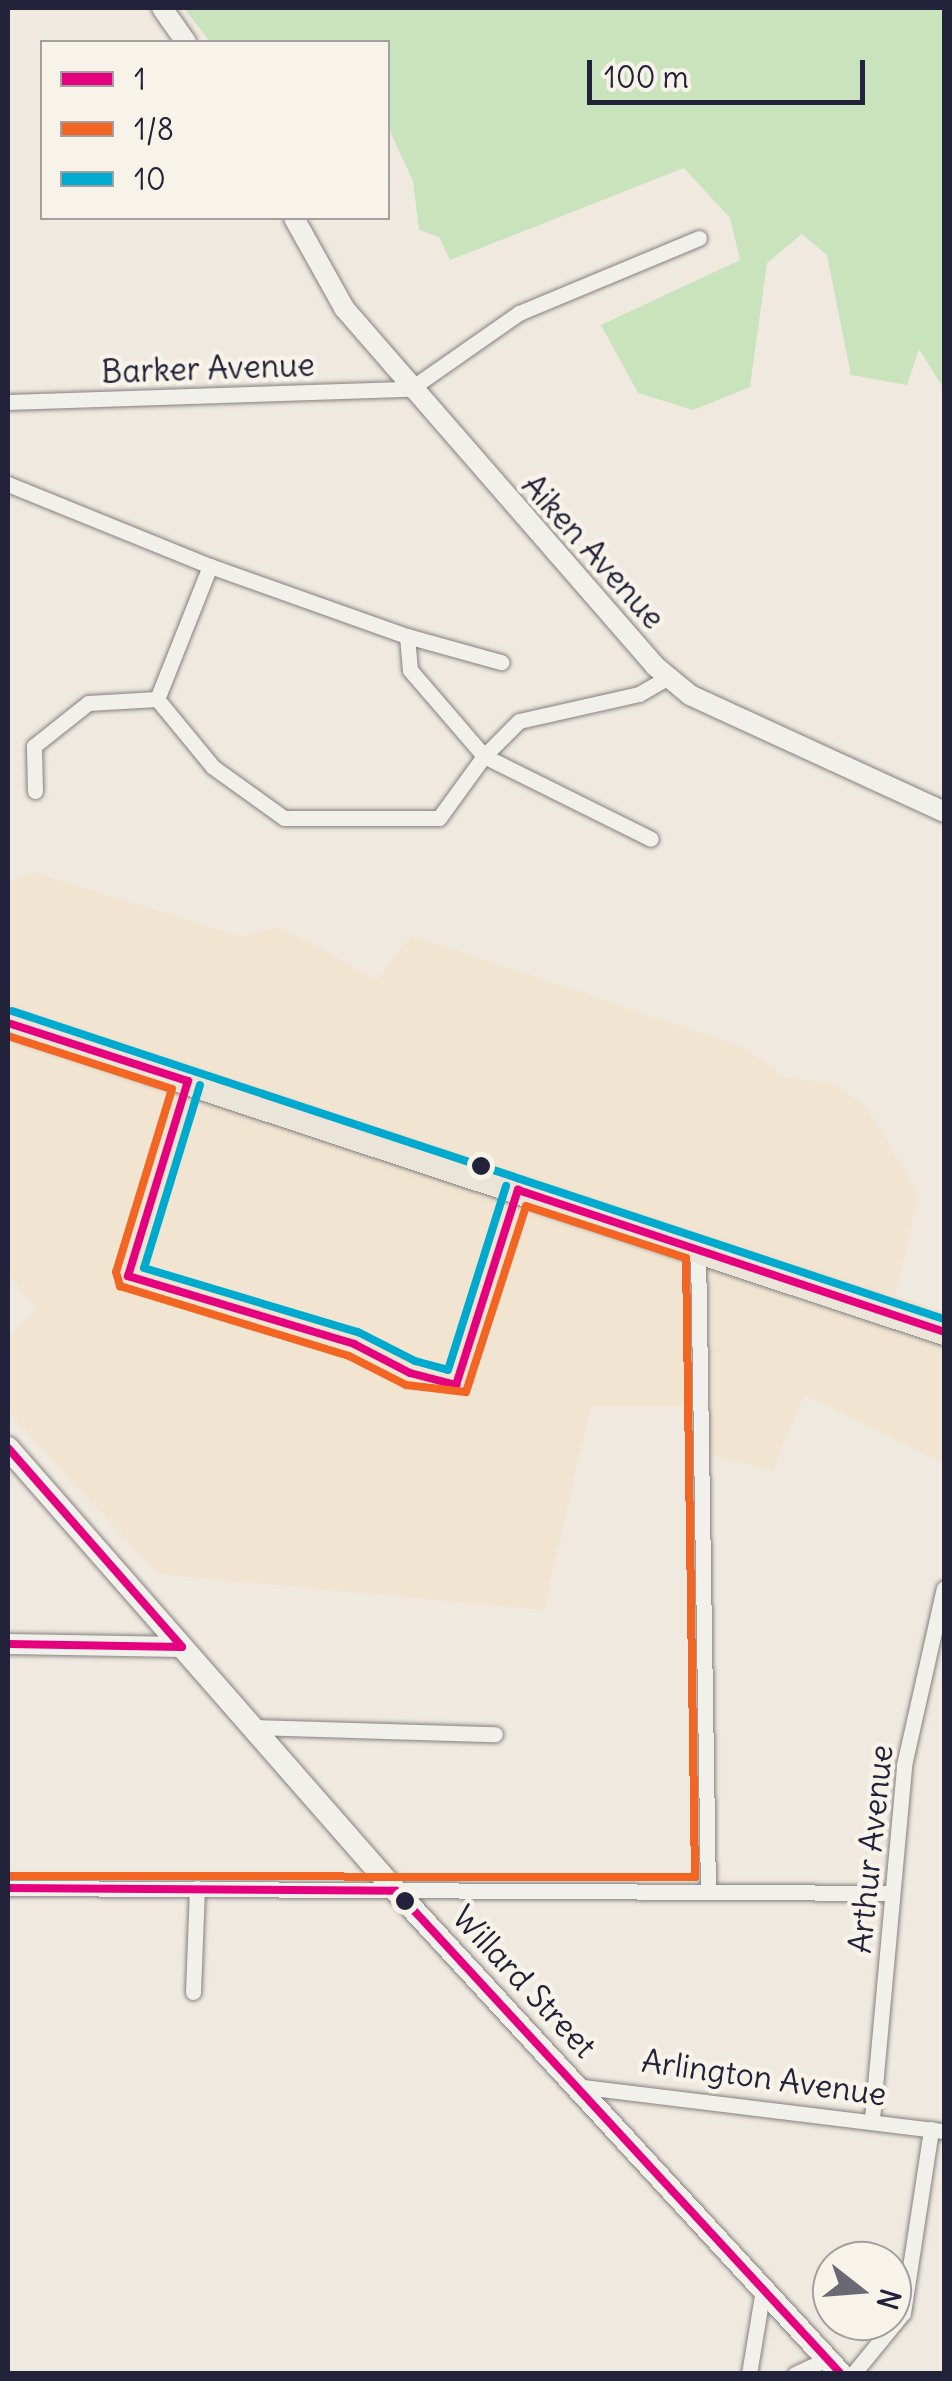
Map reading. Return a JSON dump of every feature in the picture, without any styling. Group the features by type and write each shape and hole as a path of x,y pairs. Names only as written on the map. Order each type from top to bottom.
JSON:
{"main road":[{"path":"8,1023 944,1332"},
{"name":"Willard Street","path":"8,1448 396,1891 834,2366"}],"street":[{"path":"162,8 185,40"},
{"name":"Aiken Avenue","path":"295,220 344,308 410,389 668,677 944,812"},
{"path":"410,389 519,313 699,238"},
{"name":"Barker Avenue","path":"8,402 410,389"},
{"path":"8,484 210,566 407,636 501,662"},
{"path":"157,699 210,566"},
{"path":"407,636 410,670 484,756 650,839"},
{"path":"157,699 213,768 284,818 439,818 484,756 519,721 639,694 668,677"},
{"path":"35,791 34,746 88,703 157,699"},
{"path":"698,1249 708,1890"},
{"name":"Arthur Avenue","path":"872,2119 904,1765 944,1588"},
{"path":"8,1644 182,1647"},
{"path":"252,1727 495,1734"},
{"path":"8,1888 891,1894"},
{"path":"193,1992 197,1888"},
{"name":"Arlington Avenue","path":"576,2086 938,2130"},
{"path":"853,2374 903,2313 938,2130"},
{"path":"749,2374 763,2290"},
{"path":"795,2374 834,2366"}],"shaded area":[{"path":"33,872 240,936 281,927 377,980 411,935 746,1048 784,1077 835,1084 867,1107 919,1195 895,1295 944,1312 944,1463 804,1395 773,1471 711,1455 690,1406 591,1406 544,1610 158,1574 8,1412 8,1338 36,1310 8,1273 8,883"}],"green space":[{"path":"184,8 944,8 944,389 919,349 907,385 851,375 827,255 802,234 767,263 750,387 693,410 638,393 601,325 740,260 730,218 684,168 450,260 439,237 419,230 413,181 390,131 390,40 208,40"}],"transit line":[{"name":"10","path":"12,1011 944,1319"},
{"name":"1","path":"8,1023 188,1081 128,1276 354,1344 410,1373 456,1385 518,1190 944,1332"},
{"name":"1/8","path":"8,1036 172,1089 116,1272 120,1286 349,1356 406,1385 466,1392 526,1206 686,1258 695,1877 8,1876"},
{"name":"10","path":"200,1085 144,1268 358,1332 415,1361 448,1370 506,1186"},
{"name":"1","path":"8,1448 182,1647"},
{"name":"1","path":"8,1644 182,1647"},
{"name":"1","path":"8,1888 396,1891 841,2374"}]}
